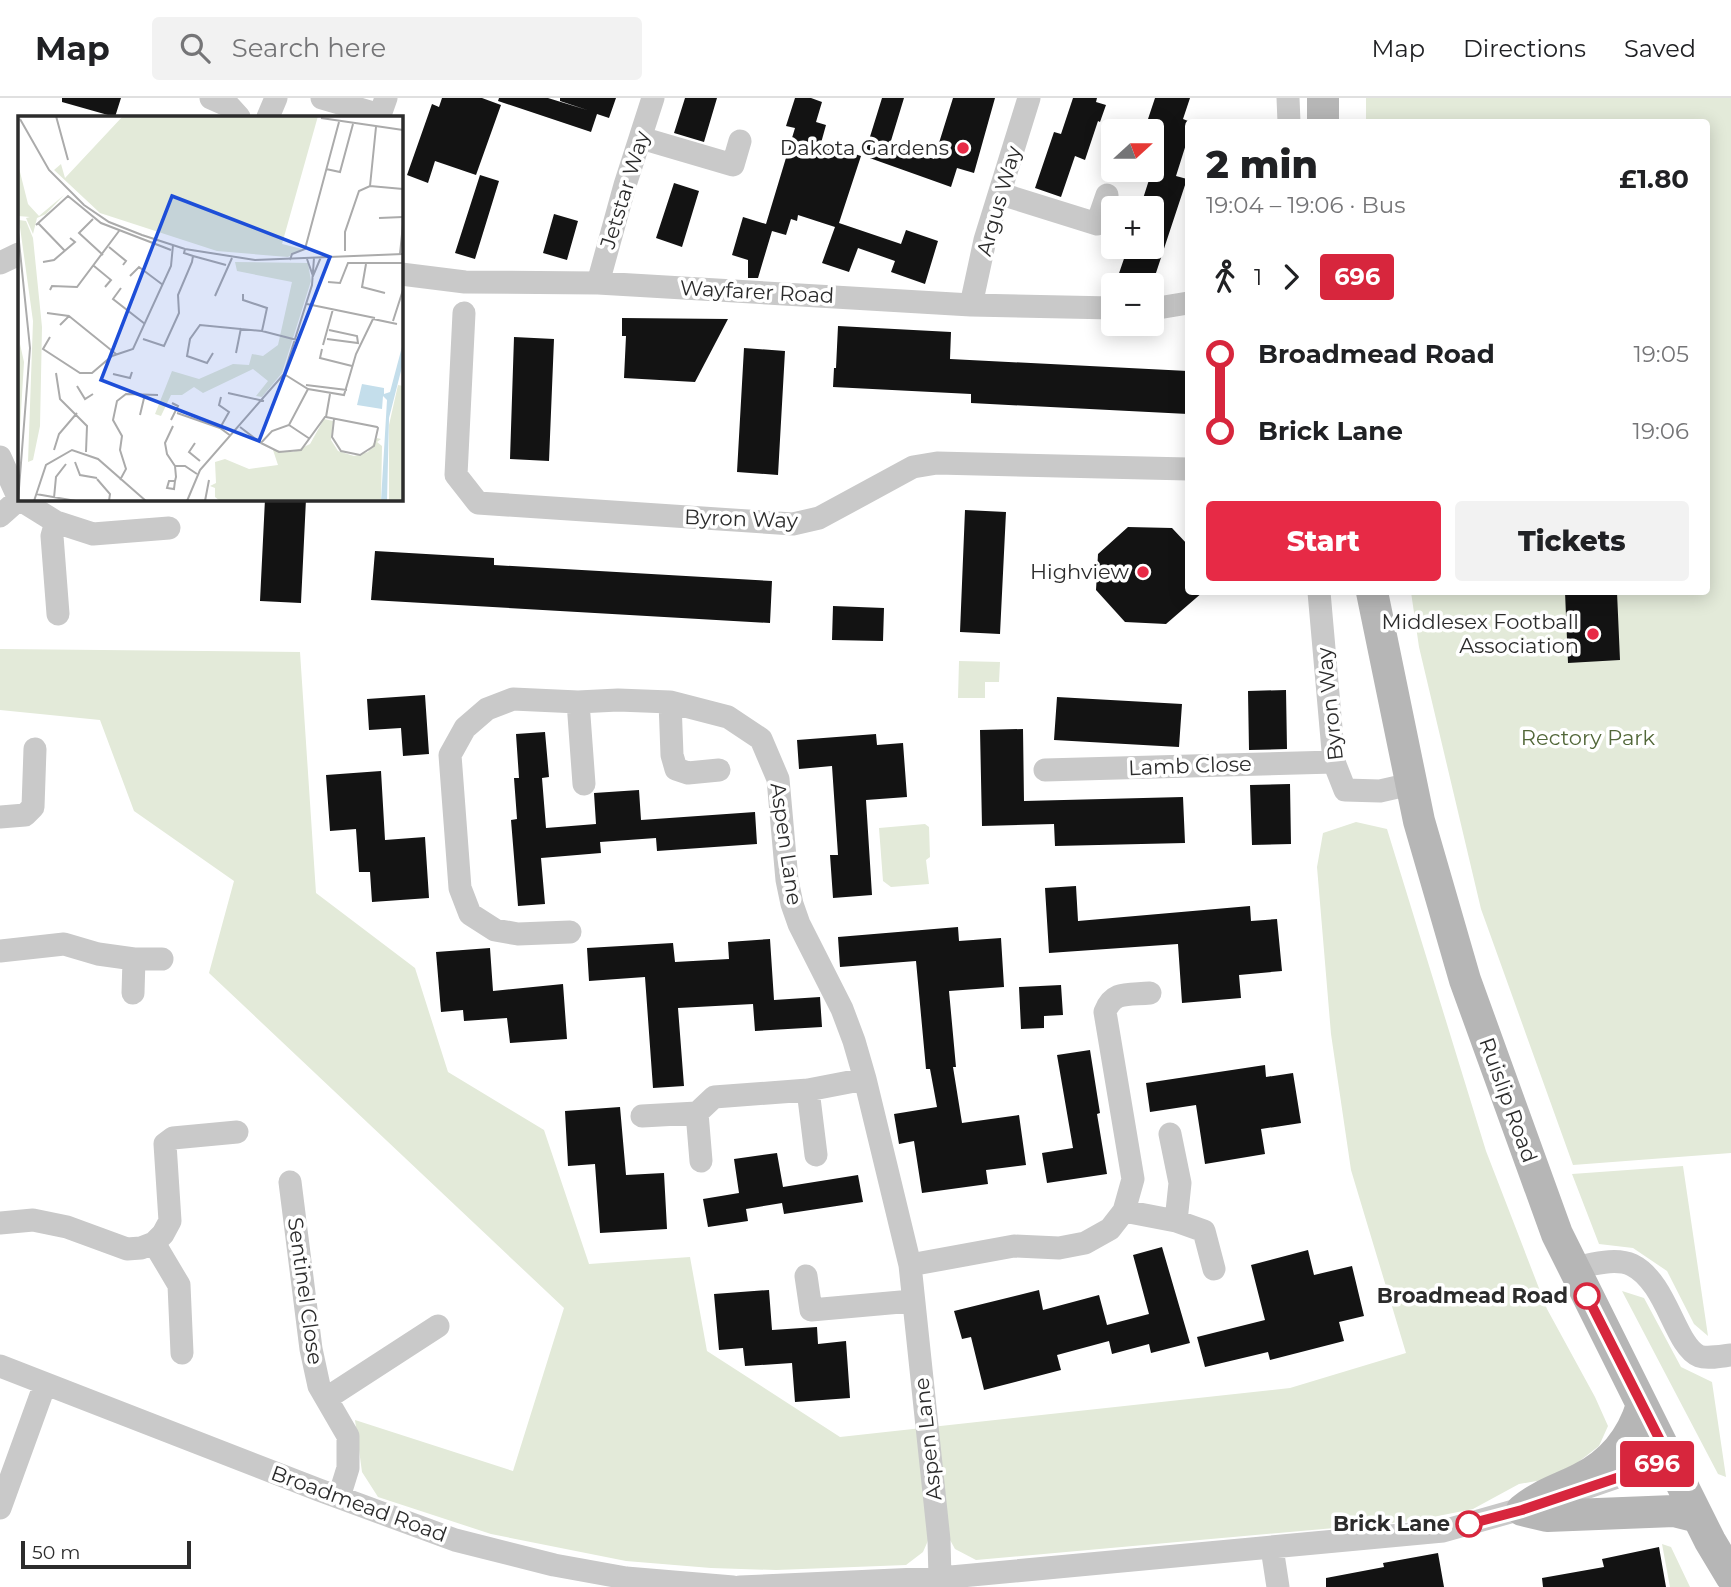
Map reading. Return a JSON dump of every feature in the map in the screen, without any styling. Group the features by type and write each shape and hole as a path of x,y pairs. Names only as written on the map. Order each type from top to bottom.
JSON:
{"main road":[{"path":"1323,98 1324,119"},
{"name":"Ruislip Road","path":"1373,595 1410,784 1465,980 1557,1234 1698,1517 1731,1576"},
{"path":"1522,1510 1540,1496 1582,1479 1620,1450 1642,1405"},
{"path":"1522,1510 1547,1516 1674,1511 1698,1517"}],"street":[{"path":"211,98 229,106 238,116"},
{"path":"268,116 276,98"},
{"path":"322,98 380,115 386,98"},
{"name":"Jetstar Way","path":"598,283 653,98"},
{"name":"Argus Way","path":"971,305 985,240 1029,98"},
{"path":"1288,98 1289,119"},
{"path":"641,138 733,165 740,141"},
{"path":"1001,194 1097,224 1107,195"},
{"path":"0,263 18,254"},
{"name":"Wayfarer Road","path":"402,274 465,282 598,283 971,305 1101,308"},
{"path":"1164,307 1185,304"},
{"name":"Byron Way","path":"464,313 456,475 478,503 793,524 819,518 913,467 937,463 1185,469"},
{"path":"0,457 18,497"},
{"path":"0,516 18,500"},
{"path":"21,500 56,522 93,534 169,528"},
{"path":"56,522 52,537 58,614"},
{"name":"Byron Way","path":"1319,595 1334,762 1345,790 1380,791 1410,784"},
{"name":"Aspen Lane","path":"570,932 518,934 495,930 470,914 460,888 450,755 465,728 487,709 513,699 578,702 618,700 670,702 728,718 761,739 778,779 786,880 792,904 799,924 842,1009 865,1079 910,1265 939,1540 940,1578"},
{"path":"578,702 584,784"},
{"path":"670,702 672,755 676,769 688,773 719,770"},
{"path":"0,817 25,815 33,807 35,750"},
{"name":"Lamb Close","path":"1045,770 1334,762"},
{"path":"0,951 64,944 98,954 134,959 162,959"},
{"path":"132,993 134,959"},
{"path":"910,1265 1014,1246 1059,1248 1085,1243 1110,1229 1124,1211 1133,1178 1105,1012 1115,996 1150,993"},
{"path":"642,1116 697,1113 714,1097 808,1090 865,1079"},
{"path":"808,1090 816,1155"},
{"path":"697,1113 701,1161"},
{"path":"0,1223 33,1220 67,1227 127,1249 155,1243 170,1221 165,1144 173,1138 237,1132"},
{"path":"1170,1133 1181,1183 1176,1221"},
{"name":"Sentinel Close","path":"290,1182 311,1349 319,1386 348,1436 348,1468 339,1497"},
{"path":"1124,1211 1176,1221 1204,1231 1214,1269"},
{"path":"155,1243 179,1285 183,1353"},
{"path":"1573,1268 1614,1261 1632,1265 1650,1279 1667,1304 1687,1348 1700,1357 1731,1355"},
{"path":"806,1276 811,1310 912,1301"},
{"name":"Sentinel Close","path":"327,1398 438,1326"},
{"name":"Broadmead Road","path":"0,1366 455,1540 626,1582 733,1587"},
{"path":"0,1508 45,1384"},
{"path":"740,1587 940,1578 1443,1531 1522,1510 1670,1460"},
{"path":"1272,1548 1278,1587"}],"green space":[{"name":"Rectory Park","path":"1366,98 1731,98 1731,1153 1573,1165 1481,909 1419,647 1411,595 1710,595 1710,119 1366,119"},
{"path":"0,649 300,652 316,893 415,968 448,1072 544,1130 589,1264 690,1257 707,1351 840,1437 1290,1388 1406,1353 1351,1170 1331,1034 1317,867 1323,833 1356,822 1387,829 1486,1151 1547,1309 1608,1426 1599,1446 1559,1477 1519,1484 1473,1509 1413,1521 976,1560 955,1549 938,1518 923,1552 906,1565 776,1570 626,1561 491,1534 378,1497 362,1472 355,1420 513,1471 564,1308 209,973 234,881 134,811 100,720 0,710"},
{"path":"959,661 1000,662 999,682 985,682 985,698 958,698"},
{"path":"925,824 929,827 930,857 926,860 929,884 891,887 883,881 879,828"},
{"path":"1683,1166 1708,1336 1694,1324 1667,1271 1633,1248 1599,1244 1572,1174"},
{"path":"1622,1291 1644,1298 1681,1367 1712,1382 1726,1477 1718,1474"},
{"path":"1662,1544 1671,1547 1690,1587 1670,1587"}],"building":[{"path":"62,98 121,98 115,116 62,102"},
{"path":"442,98 482,98 501,105 476,175 435,161 428,183 407,175 432,104 439,107"},
{"path":"499,98 548,98 587,110 560,101 560,98 616,98 609,118 597,114 591,132 498,101"},
{"path":"685,98 717,98 704,142 674,133"},
{"path":"795,98 811,98 822,102 816,122 826,125 821,143 861,156 839,223 901,244 906,230 938,241 925,284 891,272 895,261 858,248 849,272 822,263 835,227 798,215 797,221 791,219 786,235 772,231 758,278 748,278 748,260 732,255 743,217 766,224 795,128 786,126"},
{"name":"Dakota Gardens","path":"882,98 904,98 890,144 934,159 953,98 995,98 974,173 957,168 951,187 864,156"},
{"path":"1073,98 1097,98 1096,102 1106,105 1085,160 1075,156 1061,197 1035,188 1054,132 1061,134"},
{"path":"1155,98 1190,98 1183,119 1185,148 1176,176 1185,178 1185,185 1164,249 1164,196 1144,196 1148,182 1164,182 1164,119 1148,119"},
{"path":"480,175 499,181 475,259 455,253"},
{"path":"674,183 699,191 682,247 656,238"},
{"path":"554,214 578,221 567,260 543,253"},
{"path":"1124,259 1161,259 1156,273 1119,273"},
{"path":"622,318 728,319 695,382 624,378 626,336 622,336"},
{"path":"838,326 951,332 950,359 1185,371 1185,414 971,403 971,394 833,387"},
{"path":"514,337 554,339 549,461 510,459"},
{"path":"744,348 785,351 778,475 737,472"},
{"path":"265,500 306,500 301,603 260,601"},
{"path":"965,510 1006,512 1000,634 960,632"},
{"name":"Highview","path":"1128,527 1172,528 1185,542 1185,595 1200,595 1166,624 1125,622 1096,590 1098,554"},
{"path":"375,551 494,558 494,565 772,581 770,623 371,600"},
{"name":"Middlesex Football Association","path":"1565,595 1617,595 1620,660 1568,663"},
{"path":"833,606 884,608 883,641 832,640"},
{"path":"1286,690 1287,749 1249,750 1248,691"},
{"path":"425,695 429,754 403,756 401,728 369,730 367,699"},
{"path":"1057,697 1182,704 1179,747 1054,740"},
{"path":"1023,729 1024,801 1183,797 1185,843 1055,846 1054,824 982,826 980,730"},
{"path":"545,732 549,777 542,778 546,828 596,824 594,793 639,790 641,820 755,812 757,844 657,851 656,838 600,842 601,853 541,858 545,904 518,906 511,820 517,819 514,778 519,778 516,734"},
{"path":"876,734 877,745 903,743 907,797 866,800 872,895 833,898 830,855 838,855 832,766 799,769 797,740"},
{"path":"381,771 385,840 425,837 429,898 372,902 370,872 359,872 356,829 330,831 326,775"},
{"path":"1290,784 1291,844 1252,845 1250,785"},
{"path":"1076,886 1078,921 1250,906 1251,921 1277,919 1282,971 1239,975 1241,998 1182,1003 1178,944 1049,953 1045,888"},
{"path":"958,927 959,941 1001,938 1004,987 949,991 956,1067 953,1067 962,1123 1019,1115 1026,1165 986,1170 988,1184 922,1193 914,1141 899,1144 894,1114 937,1107 930,1069 926,1069 916,961 840,967 838,937"},
{"path":"770,939 774,1000 820,997 822,1027 755,1031 753,1004 678,1008 684,1086 653,1088 645,977 589,981 587,948 673,943 675,962 729,959 728,942"},
{"path":"490,948 493,991 563,984 567,1039 510,1043 507,1018 464,1021 463,1010 441,1012 436,952"},
{"path":"1061,985 1063,1015 1044,1016 1044,1028 1021,1029 1019,987"},
{"path":"1090,1050 1107,1174 1047,1183 1042,1153 1073,1148 1057,1055"},
{"path":"1265,1065 1266,1077 1293,1073 1301,1123 1261,1129 1265,1154 1205,1164 1196,1105 1150,1112 1146,1083"},
{"path":"620,1107 626,1175 664,1173 667,1229 600,1233 595,1164 568,1166 565,1111"},
{"path":"777,1153 783,1187 858,1175 863,1202 784,1214 782,1203 746,1209 748,1221 708,1227 703,1199 739,1193 734,1159"},
{"path":"1162,1247 1190,1343 1151,1353 1149,1344 1112,1354 1109,1341 1057,1355 1061,1370 984,1390 971,1337 962,1339 954,1311 1039,1290 1043,1310 1099,1295 1107,1325 1149,1314 1133,1255"},
{"path":"1308,1250 1314,1275 1352,1266 1364,1316 1339,1322 1344,1341 1270,1360 1268,1352 1205,1367 1197,1337 1265,1320 1251,1265"},
{"path":"769,1290 772,1330 817,1327 818,1344 846,1341 850,1398 795,1402 792,1363 745,1366 743,1348 719,1350 714,1294"},
{"path":"1659,1547 1666,1587 1543,1587 1542,1578 1604,1567 1602,1559"},
{"path":"1438,1553 1444,1587 1326,1587 1326,1578 1384,1567 1383,1563"}],"bus line":[{"name":"696","path":"1469,1524 1522,1510 1670,1460 1587,1296"}],"place":[{"name":"Dakota Gardens","path":"963,148"},
{"name":"Highview","path":"1143,572"},
{"name":"Middlesex Football Association","path":"1593,634"},
{"name":"Broadmead Road","path":"1587,1296"},
{"name":"Brick Lane","path":"1469,1524"}]}
